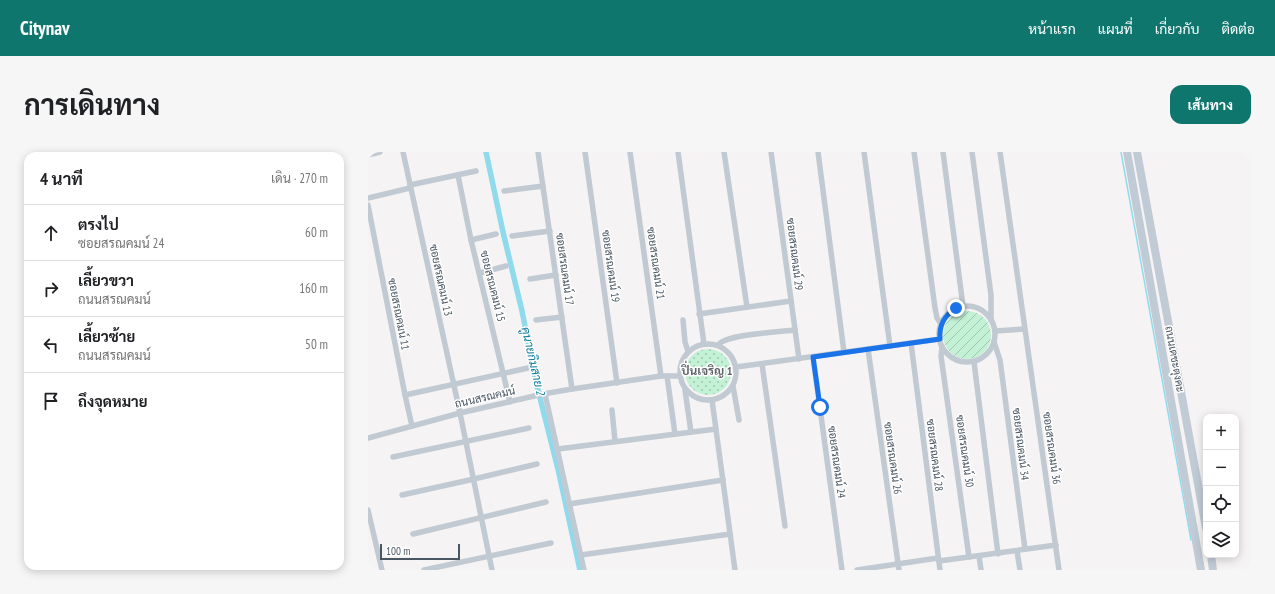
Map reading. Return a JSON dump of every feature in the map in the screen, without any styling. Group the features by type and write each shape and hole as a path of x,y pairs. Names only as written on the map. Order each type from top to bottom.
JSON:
{"street":[{"path":"368,155 380,152"},
{"name":"ซอยสรณคมน์ 13","path":"403,152 454,384 492,570"},
{"name":"ซอยสรณคมน์ 17","path":"538,152 572,389"},
{"name":"ซอยสรณคมน์ 19","path":"585,152 617,383"},
{"name":"ซอยสรณคมน์ 21","path":"630,152 674,434"},
{"path":"678,152 704,344"},
{"path":"724,152 747,307"},
{"name":"ซอยสรณคมน์ 29","path":"771,152 799,358"},
{"path":"818,152 844,352"},
{"path":"864,152 890,346"},
{"path":"914,152 935,308 937,318 941,324"},
{"path":"943,152 963,306"},
{"path":"972,152 991,295 991,320"},
{"name":"ซอยสรณคมน์ 36","path":"1000,152 1059,570"},
{"name":"ถนนเดชะตุงคะ","path":"1127,152 1201,570"},
{"name":"ถนนเดชะตุงคะ","path":"1137,152 1205,522"},
{"path":"368,198 476,171"},
{"name":"ซอยสรณคมน์ 15","path":"458,175 471,240 510,402"},
{"path":"504,191 543,186"},
{"name":"ซอยสรณคมน์ 11","path":"368,205 412,426"},
{"path":"512,236 550,231"},
{"path":"471,240 496,234"},
{"path":"1145,251 1154,249"},
{"path":"480,273 506,266"},
{"path":"530,279 556,275"},
{"path":"699,314 791,301"},
{"path":"971,306 979,309 991,320 995,331 994,342 987,355 974,362 956,360 942,347 940,339 941,324 950,312 956,308 971,306"},
{"path":"536,320 562,317"},
{"path":"683,320 685,342 688,351"},
{"path":"995,331 1024,329"},
{"path":"718,345 721,341 734,337 795,330"},
{"path":"736,367 940,339"},
{"name":"ซอยสรณคมน์ 34","path":"994,342 1000,360 1025,549"},
{"name":"ซอยสรณคมน์ 28","path":"911,343 940,570"},
{"path":"685,389 693,396 702,400 712,400 724,396 733,386 736,377 736,367 730,354 718,345 704,344 695,346 688,351 683,358 680,367 680,376 685,389 691,432"},
{"name":"ซอยสรณคมน์ 30","path":"942,347 941,356 969,557"},
{"name":"ซอยสรณคมน์ 26","path":"868,349 898,567"},
{"name":"ซอยสรณคมน์ 24","path":"813,357 842,570"},
{"path":"974,362 998,554"},
{"path":"762,364 785,526"},
{"path":"405,395 528,368"},
{"name":"ถนนสรณคมน์","path":"368,438 460,413 572,389 664,376 680,376"},
{"path":"733,386 739,420"},
{"path":"542,395 558,449 584,570"},
{"path":"712,400 735,570"},
{"path":"612,410 615,441"},
{"path":"393,457 529,428"},
{"path":"558,449 716,429"},
{"path":"402,494 537,464"},
{"path":"570,504 723,480"},
{"path":"413,534 546,502"},
{"path":"368,510 382,570"},
{"path":"581,555 730,534"},
{"path":"424,570 551,543"},
{"path":"368,544 376,544"},
{"path":"857,570 898,567 938,560 998,554 1056,545"},
{"path":"1017,551 1020,570"},
{"path":"979,556 981,570"},
{"path":"1211,558 1213,570"}],"green space":[{"path":"962,311 972,311 984,318 991,330 991,340 984,352 972,359 962,359 954,355 947,348 943,340 943,330 947,322 954,315"},
{"path":"703,349 713,349 721,353 727,359 731,367 731,377 727,385 721,391 713,395 703,395 695,391 689,385 685,377 685,367 689,359 695,353"}],"waterway":[{"name":"คูนายกิมสาย 2","path":"486,152 522,311 537,386 558,469 580,570"},
{"path":"1121,152 1191,540"}],"district":[{"name":"ปิ่นเจริญ 1","path":"707,371"}],"route":[{"path":"820,407 813,357 940,339 939,332 944,318 956,308"}]}
